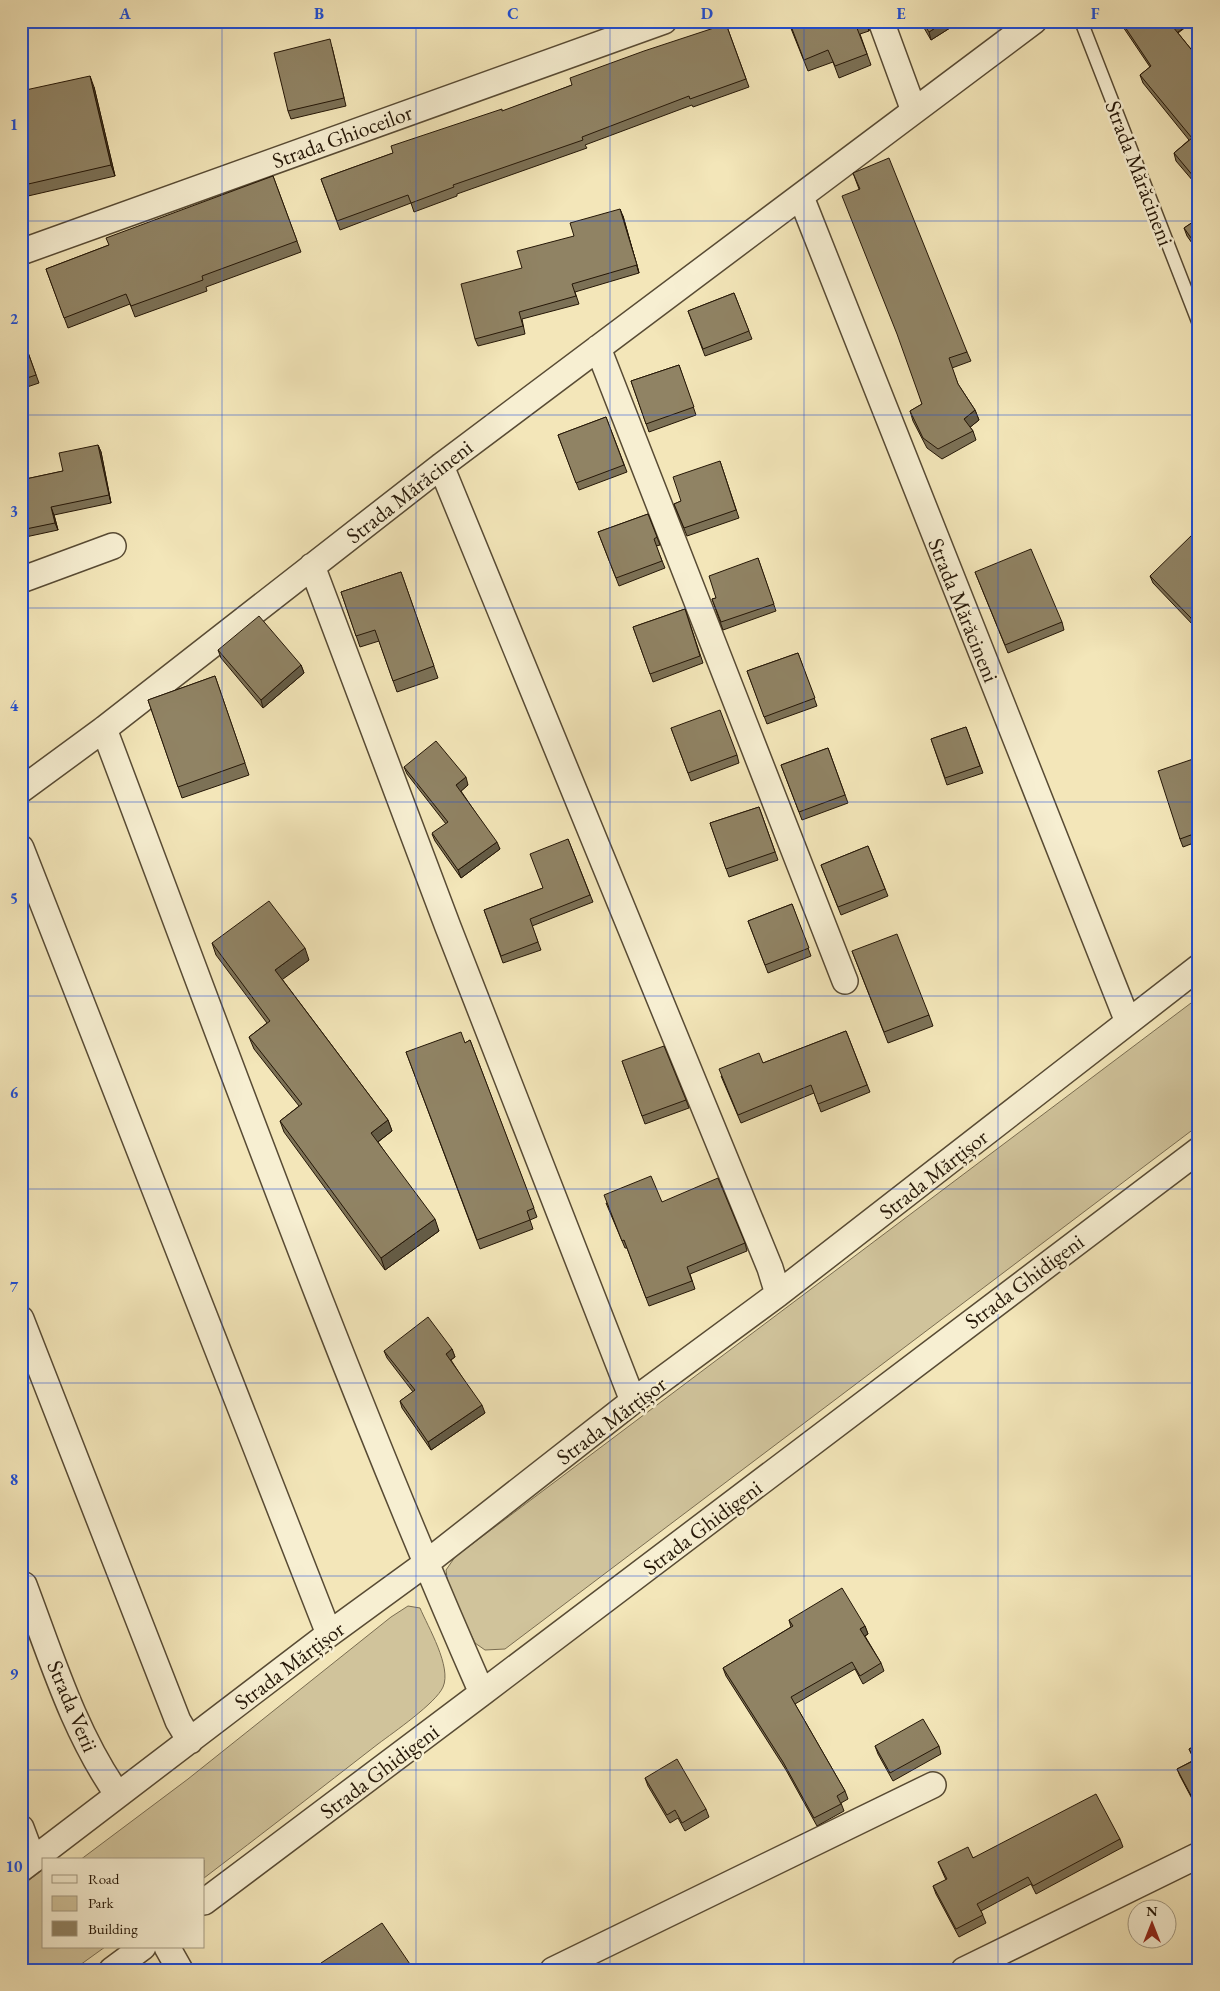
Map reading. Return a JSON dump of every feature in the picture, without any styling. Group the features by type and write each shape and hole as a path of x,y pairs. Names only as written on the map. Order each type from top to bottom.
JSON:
{"street":[{"name":"Strada Ghioceilor","path":"21,252 664,21"},
{"path":"881,21 914,111"},
{"name":"Strada Mărăcineni","path":"21,790 104,729 441,466 1034,21"},
{"name":"Strada Mărăcineni","path":"801,197 1128,1022"},
{"path":"598,348 845,981"},
{"path":"441,466 770,1268 778,1294"},
{"path":"21,580 113,546"},
{"path":"312,566 452,936 601,1322 634,1401"},
{"path":"104,729 282,1200 425,1564 482,1694"},
{"path":"21,848 329,1634"},
{"name":"Strada Mărțișor","path":"27,1865 329,1634 425,1564 634,1401 778,1294 1199,968"},
{"name":"Strada Ghidigeni","path":"205,1901 482,1694 1199,1150"},
{"path":"21,1319 178,1721 190,1741"},
{"name":"Strada Verii","path":"24,1585 72,1712 102,1774 118,1795"},
{"path":"553,1970 933,1785"},
{"path":"21,1828 27,1865"},
{"path":"964,1970 1199,1855"},
{"path":"112,1970 142,1948"},
{"path":"168,1948 180,1970"}],"lane":[{"name":"Strada Mărăcineni","path":"1080,21 1199,324"}],"green space":[{"path":"1199,997 1199,1125 505,1649 485,1650 475,1643 448,1585 446,1570 455,1557"},
{"path":"408,1606 420,1608 438,1647 444,1669 445,1679 439,1694 404,1725 205,1877 205,1858 83,1858 188,1779 391,1617"},
{"path":"42,1870 42,1948 104,1948 73,1970 21,1970 21,1886"}],"building":[{"path":"789,21 861,21 855,23 867,54 835,66 828,50 804,60"},
{"path":"922,21 946,21 929,32"},
{"path":"1121,21 1180,21 1173,27 1199,59 1199,183 1174,153 1192,138 1140,75 1151,66"},
{"path":"726,24 746,79 690,99 689,96 582,137 583,140 453,185 454,187 411,203 408,195 337,221 321,179 393,153 391,146 502,109 502,111 572,85 570,78"},
{"path":"330,39 344,98 288,111 274,53"},
{"path":"90,76 111,165 24,185 21,172 21,91"},
{"path":"889,158 967,352 949,358 958,384 975,410 964,419 973,431 938,449 923,438 910,411 922,404 897,334 842,196 860,189 853,173"},
{"path":"273,176 297,241 202,276 203,280 131,306 126,294 64,318 46,269 109,245 106,238"},
{"path":"620,209 637,265 572,284 576,296 519,312 523,326 475,339 461,284 522,268 517,251 574,236 570,223"},
{"path":"1199,218 1199,249 1184,228"},
{"path":"734,293 749,331 703,349 688,311"},
{"path":"21,333 36,375 21,380"},
{"path":"679,365 694,407 646,424 631,381"},
{"path":"606,417 624,465 576,483 558,435"},
{"path":"98,445 109,495 51,507 55,523 21,530 21,480 63,471 59,453"},
{"path":"720,461 736,510 684,528 674,504 681,501 673,477"},
{"path":"648,514 657,537 654,539 662,561 616,578 598,532"},
{"path":"1194,533 1199,538 1199,610 1191,618 1150,576"},
{"path":"1031,549 1062,622 1005,645 975,572"},
{"path":"758,558 774,604 721,622 712,599 716,598 709,576"},
{"path":"401,572 434,666 393,681 375,630 356,636 341,592"},
{"path":"685,609 700,656 650,674 633,627"},
{"path":"259,616 301,665 261,700 218,650"},
{"path":"798,653 815,698 764,717 747,671"},
{"path":"215,676 245,763 178,787 148,700"},
{"path":"720,710 737,755 688,773 671,728"},
{"path":"966,727 980,766 945,778 931,739"},
{"path":"436,741 466,777 456,785 497,842 458,870 432,833 448,822 404,767"},
{"path":"828,748 845,795 799,812 781,765"},
{"path":"1199,757 1199,832 1180,839 1158,771"},
{"path":"759,807 775,852 726,869 710,823"},
{"path":"568,839 590,895 530,919 538,942 501,956 484,910 543,888 530,854"},
{"path":"868,846 885,889 838,907 821,865"},
{"path":"269,901 305,948 275,970 388,1120 371,1133 435,1219 381,1258 280,1121 302,1104 249,1037 270,1021 212,943"},
{"path":"792,904 809,948 765,965 748,921"},
{"path":"897,934 929,1015 884,1032 852,951"},
{"path":"846,1031 867,1085 818,1104 811,1085 738,1115 719,1069 759,1053 763,1063"},
{"path":"461,1032 465,1043 470,1040 534,1208 527,1211 530,1220 477,1240 406,1052"},
{"path":"664,1046 686,1100 642,1116 622,1061"},
{"path":"651,1176 662,1202 718,1178 745,1243 687,1267 692,1281 646,1298 624,1240 622,1241 604,1195"},
{"path":"428,1317 452,1349 446,1354 482,1405 428,1442 400,1401 415,1390 384,1351"},
{"path":"842,1588 865,1626 860,1629 881,1663 860,1676 852,1662 791,1697 845,1791 837,1796 841,1804 814,1818 783,1762 723,1668 793,1626 789,1620"},
{"path":"923,1719 939,1746 890,1773 875,1746"},
{"path":"1199,1744 1199,1801 1195,1803 1177,1769 1195,1760 1189,1749"},
{"path":"677,1759 706,1809 682,1823 675,1810 667,1815 645,1778"},
{"path":"1096,1794 1120,1839 1033,1886 1028,1877 977,1904 983,1915 956,1929 933,1886 947,1879 938,1862 968,1847 973,1858"},
{"path":"382,1923 414,1970 325,1970 321,1963"}]}
